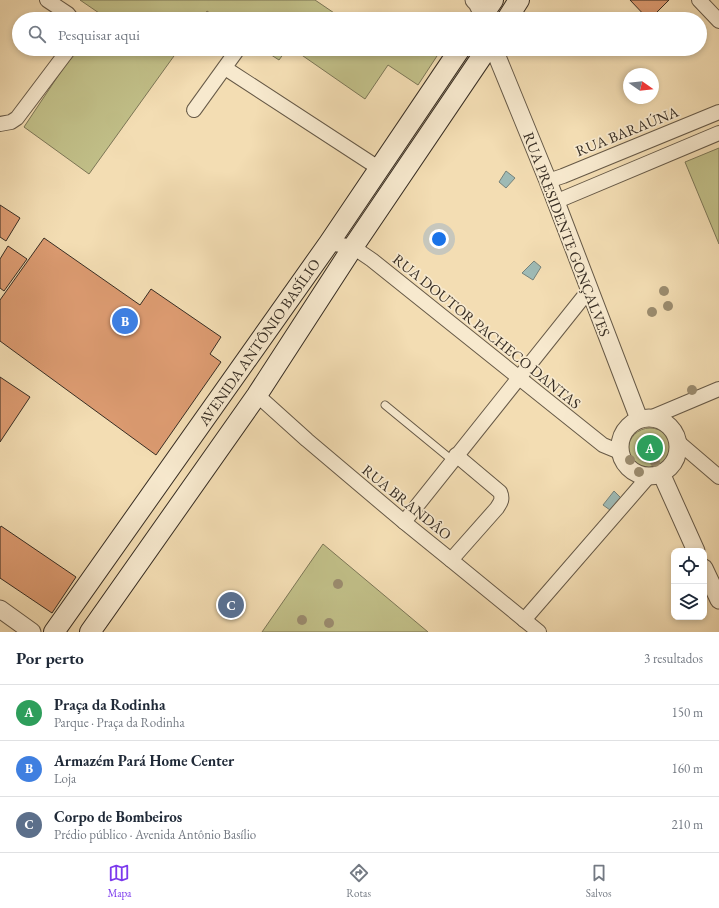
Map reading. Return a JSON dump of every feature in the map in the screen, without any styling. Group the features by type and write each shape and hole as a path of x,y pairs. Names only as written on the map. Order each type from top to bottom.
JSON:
{"main road":[{"path":"511,12 519,0"},
{"name":"AVENIDA ANTÔNIO BASÍLIO","path":"54,632 329,243 455,56"},
{"name":"AVENIDA ANTÔNIO BASÍLIO","path":"90,632 257,395 353,247 482,56"}],"street":[{"path":"47,0 65,12"},
{"path":"699,0 719,21"},
{"path":"0,124 11,122 17,118 64,56"},
{"path":"194,110 233,56"},
{"name":"RUA PRESIDENTE GONÇALVES","path":"497,56 548,181 589,290 644,418"},
{"path":"225,68 380,169"},
{"name":"RUA BARAÚNA","path":"548,181 564,176 719,112"},
{"path":"555,202 719,133"},
{"name":"RUA DOUTOR PACHECO DANTAS","path":"329,243 353,247 372,260 603,445 620,452"},
{"path":"404,522 589,290"},
{"path":"655,475 641,475 627,467 620,452 622,436 626,429 632,423 719,389"},
{"name":"RUA BRANDÂO","path":"257,395 307,440 404,522 539,632"},
{"path":"524,620 655,475 669,468 675,460 678,451 678,441 674,432 668,425 659,420 644,418"},
{"path":"678,441 719,477"},
{"path":"451,560 502,501 500,492 454,458"},
{"path":"655,475 694,548"},
{"path":"707,574 719,600"},
{"path":"0,610 32,632"}],"lane":[{"path":"385,405 454,458"}],"shaded area":[{"path":"80,0 315,0 333,12 207,11 98,12"},
{"path":"71,56 174,56 89,174 24,127"},
{"path":"273,56 282,56 279,60"},
{"path":"303,56 437,56 418,85 388,65 365,99"},
{"path":"719,148 719,244 685,162"},
{"path":"650,428 662,432 668,438 672,450 668,462 662,468 650,472 638,468 632,462 628,450 632,438 638,432"},
{"path":"323,544 428,632 262,632"}],"water":[{"path":"506,171 515,178 506,188 499,182"},
{"path":"534,261 541,267 533,280 522,273"},
{"path":"614,491 621,498 610,510 603,505"}],"building":[{"path":"630,0 669,0 657,12 641,12"},
{"path":"0,205 20,218 6,241 0,237"},
{"path":"44,238 140,305 151,289 221,337 210,354 221,362 156,455 0,341 0,300"},
{"path":"8,246 27,259 4,291 0,288 0,259"},
{"path":"0,377 30,397 0,442"},
{"path":"1,526 76,577 52,613 0,578"}],"place":[{"name":"Armazém Pará Home Center","path":"125,321"},
{"name":"Praça da Rodinha","path":"650,448"},
{"name":"Corpo de Bombeiros","path":"231,605"}]}
